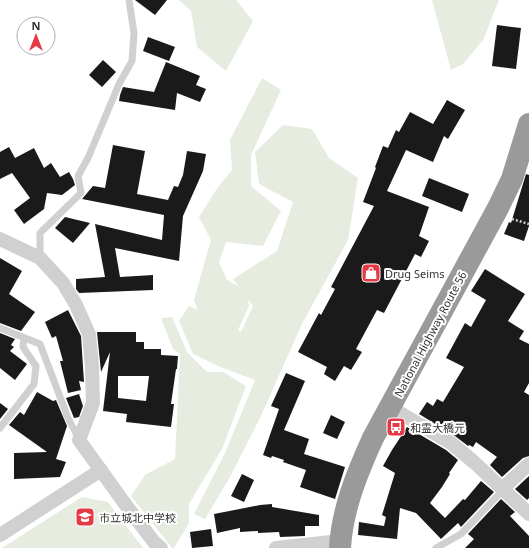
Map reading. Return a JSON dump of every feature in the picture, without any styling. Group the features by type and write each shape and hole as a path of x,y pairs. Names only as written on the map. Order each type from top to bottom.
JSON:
{"highway":[{"name":"National Highway Route 56","path":"340,544 348,504 359,469 373,438 498,208 512,179 529,124"}],"street":[{"path":"0,239 40,258 63,283 76,305 89,334 93,403 79,440 128,508 154,542 161,548"},
{"path":"390,407 451,443 475,463 529,514"},
{"path":"503,490 529,464"},
{"path":"0,535 101,470"},
{"path":"276,548 340,544"}],"lane":[{"path":"40,258 40,234 81,193 78,176 88,158 119,84 132,61 134,33 129,0"},
{"path":"0,328 40,344 68,418 79,440"},
{"path":"0,428 34,384 36,366 23,347 24,338"},
{"path":"436,548 461,534 503,490"}],"shaded area":[{"path":"179,0 236,0 253,21 226,71 197,47 191,11"},
{"path":"432,0 499,0 483,40 463,64 451,70"},
{"path":"262,78 281,90 251,155 251,186 281,211 263,246 226,242 219,262 227,280 238,286 233,279 277,251 293,202 259,184 255,152 283,125 312,129 329,158 358,178 348,240 302,324 260,418 230,477 205,519 194,514 225,453 255,380 218,366 193,354 179,321 189,306 198,310 194,300 211,240 199,217 218,187 232,170 230,140","holes":["248,299 253,306 241,332 238,330 249,306"]},
{"path":"172,317 187,352 207,372 223,372 246,386 222,449 189,504 189,523 174,548 172,548 131,496 145,475 175,459 180,354 173,349 161,318"},
{"name":"市立城北中学校","path":"82,497 108,502 143,548 2,548"}],"building":[{"path":"135,0 167,0 155,15"},
{"path":"497,25 521,28 516,69 492,66"},
{"path":"148,37 175,47 169,61 143,51"},
{"path":"103,60 116,72 102,87 89,75"},
{"path":"166,62 200,76 196,85 206,89 200,102 177,93 175,110 119,101 123,87 154,92"},
{"path":"447,100 465,110 448,139 444,136 433,162 406,150 387,191 429,207 419,236 429,241 421,257 415,254 384,313 377,310 356,349 362,352 351,370 344,366 335,381 324,374 327,367 298,352 319,313 321,315 335,289 331,287 374,206 363,202 383,146 388,148 396,130 399,132 410,112 433,124"},
{"path":"113,145 145,151 137,194 168,200 174,186 178,187 183,175 187,151 206,154 203,171 183,216 179,261 115,248 120,277 153,275 153,290 79,293 76,289 76,279 105,277 95,224 162,240 164,215 82,199 93,186 105,188"},
{"path":"9,147 15,158 34,148 44,168 51,163 60,177 69,172 75,185 62,195 47,193 44,209 24,224 14,210 30,198 12,173 0,179 0,152"},
{"path":"526,174 529,175 529,226 524,241 504,234 509,222 511,223"},
{"path":"429,178 469,194 462,212 422,196"},
{"path":"65,217 90,223 73,243 55,228"},
{"path":"0,258 22,271 9,294 35,312 21,331 0,323"},
{"path":"485,269 525,294 508,321 524,331 519,339 529,344 529,383 524,392 529,395 529,456 523,458 502,477 490,465 497,457 476,442 473,447 468,446 455,436 419,414 427,402 433,406 437,399 443,402 464,367 446,358 465,323 471,327 486,300 471,291"},
{"path":"68,310 81,336 84,382 79,381 81,390 68,393 60,361 63,361 56,336 52,338 45,322"},
{"path":"97,332 136,332 136,342 144,342 144,349 161,349 161,355 178,356 171,404 174,404 171,427 126,422 127,414 103,411 110,352 101,372","holes":["118,376 149,376 146,401 118,398"]},
{"path":"0,333 15,339 11,345 14,347 10,351 27,364 15,380 0,368"},
{"path":"286,373 305,381 284,430 309,439 304,454 345,467 335,499 300,487 306,470 283,462 284,460 263,455 279,409 271,406"},
{"path":"37,392 53,401 56,400 67,426 56,459 66,462 60,477 14,479 14,453 47,452 9,425 20,412 24,415"},
{"path":"79,394 83,406 79,417 74,418 66,398"},
{"path":"0,403 8,409 0,419"},
{"path":"331,415 345,422 337,439 323,433"},
{"path":"407,427 446,450 458,460 442,487 430,503 445,518 463,499 465,500 481,481 494,492 461,527 458,523 441,539 416,513 400,508 397,539 358,535 359,522 384,526 386,517 382,515 395,473 383,466"},
{"path":"242,474 254,480 244,502 231,496"},
{"path":"529,476 529,498 527,500 515,489"},
{"path":"501,499 515,512 510,516 529,536 529,548 465,548 474,539 468,534"},
{"path":"272,504 272,507 319,515 319,526 305,526 305,536 280,537 279,532 240,532 240,528 217,533 214,514"},
{"path":"211,529 213,546 192,548 190,532"}],"place":[{"name":"Drug Seims","path":"371,273"},
{"name":"和霊大橋元","path":"396,427"},
{"name":"市立城北中学校","path":"85,517"}]}
